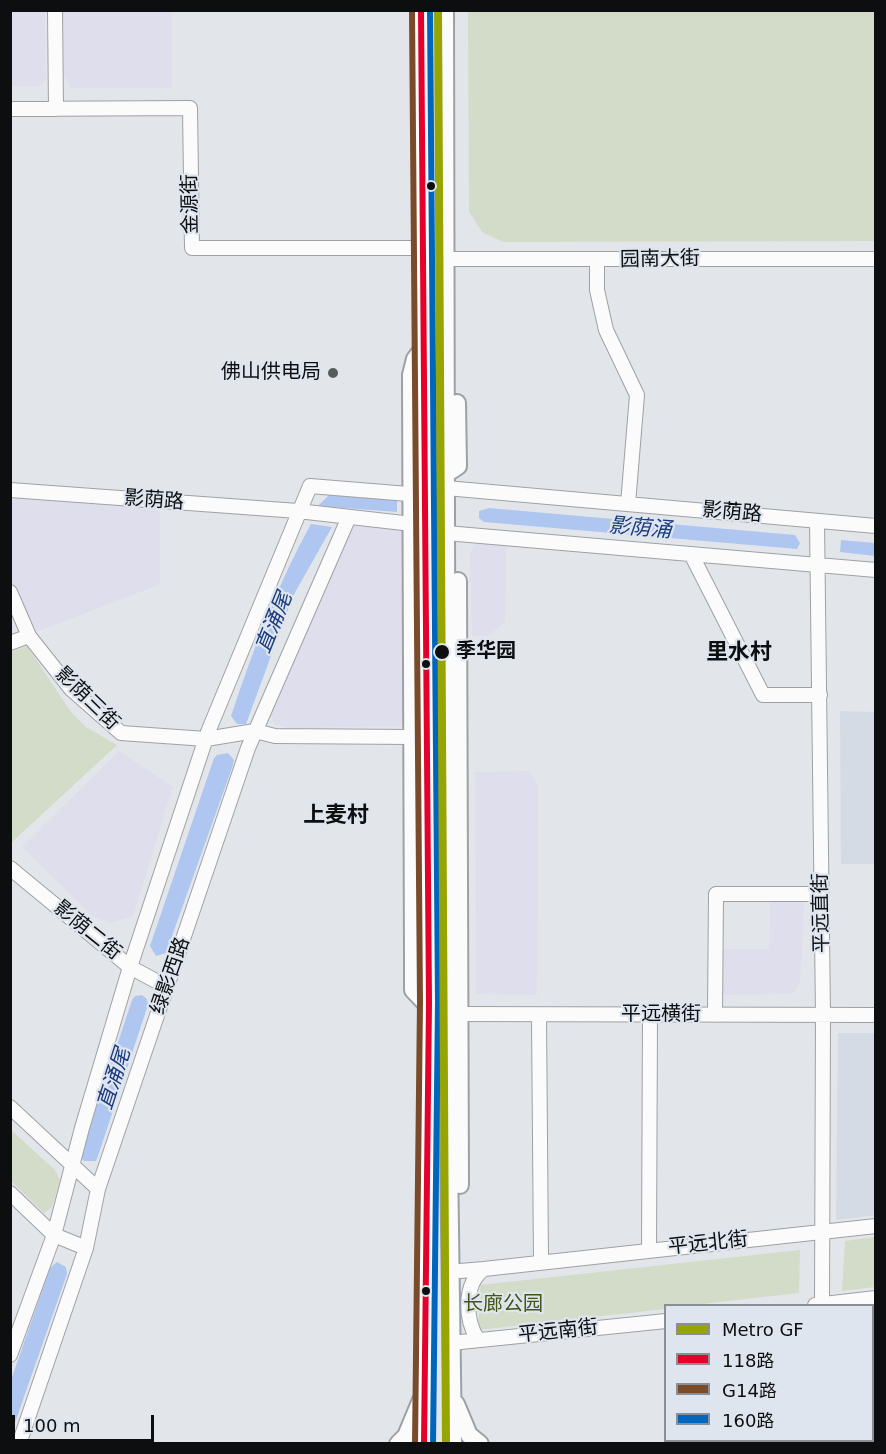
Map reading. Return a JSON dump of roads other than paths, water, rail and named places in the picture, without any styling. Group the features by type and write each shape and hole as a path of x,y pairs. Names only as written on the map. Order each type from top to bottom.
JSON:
{"main road":[{"path":"421,10 424,347 421,496 421,957 429,1007 424,1443"},
{"path":"445,10 446,529 452,737 453,1015 460,1321 463,1342 452,1392 453,1443"},
{"path":"453,1015 463,1342 462,1420"},
{"path":"398,1443 406,1436 424,1391"},
{"path":"452,1392 469,1435 480,1443"}],"street":[{"path":"55,10 56,109"},
{"name":"金源街","path":"10,109 190,108 192,248 423,248"},
{"name":"园南大街","path":"445,259 597,261 876,259"},
{"path":"597,261 597,290 606,330 637,395 628,504"},
{"name":"影荫路","path":"446,485 817,525 876,526"},
{"path":"298,511 310,486 421,496"},
{"name":"影荫路","path":"10,490 298,511 421,523"},
{"name":"绿影西路","path":"10,1354 54,1235 74,1166 82,1128 130,967 206,739 298,511"},
{"name":"绿影西路","path":"19,1443 86,1248 98,1189 255,731 349,517"},
{"name":"平远直街","path":"817,525 823,1015 819,1304"},
{"path":"446,529 691,554 819,560 876,570"},
{"path":"691,554 763,695 820,695"},
{"name":"影荫三街","path":"10,592 29,636 71,689 120,733 206,739 255,731 276,736 420,738"},
{"path":"10,643 29,636"},
{"name":"影荫二街","path":"10,868 130,967 167,987"},
{"path":"715,1015 716,894 822,894"},
{"name":"平远横街","path":"453,1015 876,1016"},
{"path":"539,1015 541,1262"},
{"path":"649,1251 650,1015"},
{"path":"10,1107 98,1189"},
{"path":"10,1193 54,1235 86,1248"},
{"name":"平远北街","path":"460,1271 876,1226"},
{"path":"463,1342 470,1320 469,1292 477,1274 484,1269"},
{"path":"827,1304 876,1298"},
{"name":"平远南街","path":"463,1342 664,1321"}],"water":[{"path":"330,494 397,499 397,512 318,506"},
{"name":"影荫涌","path":"489,508 795,535 800,543 797,549 484,522 479,518 479,511"},
{"name":"直涌尾","path":"311,524 332,527 293,596 246,724 237,724 231,716 257,642 287,570"},
{"path":"841,540 875,543 875,556 840,552"},
{"path":"228,753 234,760 233,765 166,953 156,956 150,946 214,758 217,755"},
{"name":"直涌尾","path":"142,995 147,999 148,1005 98,1156 96,1161 84,1161 80,1157 132,1000 135,996"},
{"path":"57,1262 66,1267 67,1274 11,1434 11,1380 50,1268"}],"metro line":[{"name":"GF","path":"438,10 446,1444"}],"place":[{"name":"佛山供电局","path":"333,373"},
{"name":"季华园","path":"442,652"}],"district":[{"name":"里水村","path":"739,653"},
{"name":"上麦村","path":"336,816"}],"park label":[{"name":"长廊公园","path":"503,1305"}]}
